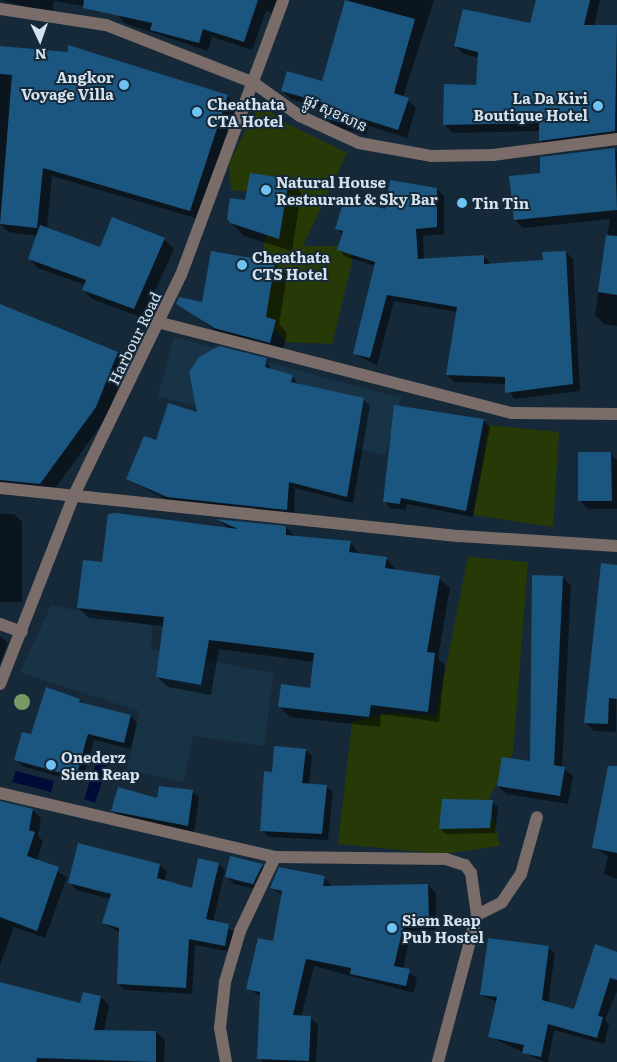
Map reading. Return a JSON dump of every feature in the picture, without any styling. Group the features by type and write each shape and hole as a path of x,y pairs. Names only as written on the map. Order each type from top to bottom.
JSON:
{"street":[{"name":"Harbour Road","path":"0,684 22,632 74,495 161,323 254,83 283,0"},
{"name":"ផ្លូវ សុខសាន","path":"0,9 106,25 254,83 300,116 359,143 431,156 493,155 617,140"},
{"path":"161,323 512,413 617,414"},
{"path":"0,488 459,536 617,546"},
{"path":"0,624 22,632"},
{"path":"0,794 275,856 446,859 465,865 471,873 477,915 438,1062"},
{"path":"477,915 502,902 522,874 537,817"},
{"path":"226,1062 220,1028 225,982 240,931 275,856"}],"shaded area":[{"path":"174,337 401,398 385,456 158,396"},
{"path":"51,605 152,626 151,650 274,673 264,746 193,736 184,782 127,770 139,711 20,672"}],"green space":[{"path":"260,102 282,121 347,153 303,246 350,246 352,262 332,344 286,342 258,311 264,245 275,194 231,190 229,163"},
{"path":"489,425 559,432 553,527 473,515"},
{"path":"468,557 528,562 513,753 489,798 500,846 443,854 338,844 352,722 389,713 436,716"}],"water":[{"path":"96,763 107,766 95,803 84,799"},
{"path":"16,771 54,781 51,792 12,782"}],"building":[{"path":"84,0 258,0 244,42 203,29 199,43 150,30 152,23 83,8"},
{"path":"345,0 415,19 394,93 409,98 398,130 360,118 358,127 324,118 328,104 281,91 287,71 322,81"},
{"path":"536,0 590,0 584,25 617,25 615,131 539,141 539,123 443,125 444,84 476,85 478,52 454,46 463,9 530,23"},
{"path":"68,45 228,95 190,211 43,168 37,228 0,224 12,75 0,74 0,46 68,52"},
{"path":"615,148 617,210 514,220 509,176 540,173 540,157"},
{"path":"250,173 289,179 279,239 230,223 227,218 230,198 245,200"},
{"path":"390,180 437,188 437,227 416,229 418,259 484,255 484,264 543,260 542,252 566,251 573,384 505,393 505,377 446,375 457,307 387,295 370,358 353,354 375,262 337,250 343,231 335,229 345,197 385,209"},
{"path":"112,217 165,238 134,309 82,290 86,280 28,259 40,225 100,247"},
{"path":"606,235 617,236 617,295 598,292"},
{"path":"211,251 275,262 266,317 276,320 270,343 214,328 176,304 179,297 202,302"},
{"path":"0,304 118,352 96,407 40,484 0,480"},
{"path":"219,346 267,358 265,367 293,375 291,382 364,398 347,497 289,482 287,510 167,497 126,479 144,436 156,440 168,403 197,412 189,372 199,357"},
{"path":"394,405 484,419 466,511 401,498 400,504 383,502"},
{"path":"578,452 611,452 612,501 578,501"},
{"path":"116,513 238,529 216,519 286,526 286,535 351,541 349,552 387,557 385,568 440,576 427,652 435,653 428,712 371,705 369,717 278,707 281,684 310,688 314,653 209,640 201,685 156,677 164,617 77,608 83,560 102,562 108,514"},
{"path":"601,563 617,565 617,699 609,698 608,724 584,723"},
{"path":"532,575 563,576 554,765 565,767 560,796 497,786 502,757 530,761"},
{"path":"46,687 80,699 79,702 131,715 124,743 88,734 76,777 14,760 22,732 31,734"},
{"path":"274,746 306,749 302,783 327,785 322,834 260,831 264,771 272,772"},
{"path":"608,766 617,766 617,853 592,848"},
{"path":"159,786 193,790 188,826 111,811 118,787 157,798"},
{"path":"442,799 493,800 490,828 439,829"},
{"path":"0,801 33,809 29,830 35,832 27,856 59,867 37,931 0,917"},
{"path":"78,843 160,864 157,878 192,888 198,858 219,863 206,919 229,924 225,946 189,939 186,988 117,984 119,928 102,923 111,894 68,883"},
{"path":"230,856 263,864 253,884 225,877"},
{"path":"279,867 325,876 323,886 428,884 429,923 404,924 394,966 410,969 406,986 350,974 351,968 306,959 293,1015 311,1016 309,1061 257,1059 260,992 246,989 258,938 273,941 282,891 270,888"},
{"path":"488,938 549,946 542,1000 574,1009 595,944 617,952 617,980 610,978 598,1016 603,1017 597,1038 548,1024 541,1057 522,1053 524,1045 488,1037 497,997 480,995"},
{"path":"0,982 80,1003 83,992 101,996 94,1030 156,1031 156,1062 37,1058 36,1062 0,1062"}],"place":[{"name":"Angkor Voyage Villa","path":"124,85"},
{"name":"La Da Kiri Boutique Hotel","path":"598,106"},
{"name":"Cheathata CTA Hotel","path":"197,112"},
{"name":"Natural House Restaurant & Sky Bar","path":"266,190"},
{"name":"Tin Tin","path":"462,203"},
{"name":"Cheathata CTS Hotel","path":"242,265"},
{"name":"Onederz Siem Reap","path":"51,765"},
{"name":"Siem Reap Pub Hostel","path":"392,928"}]}
